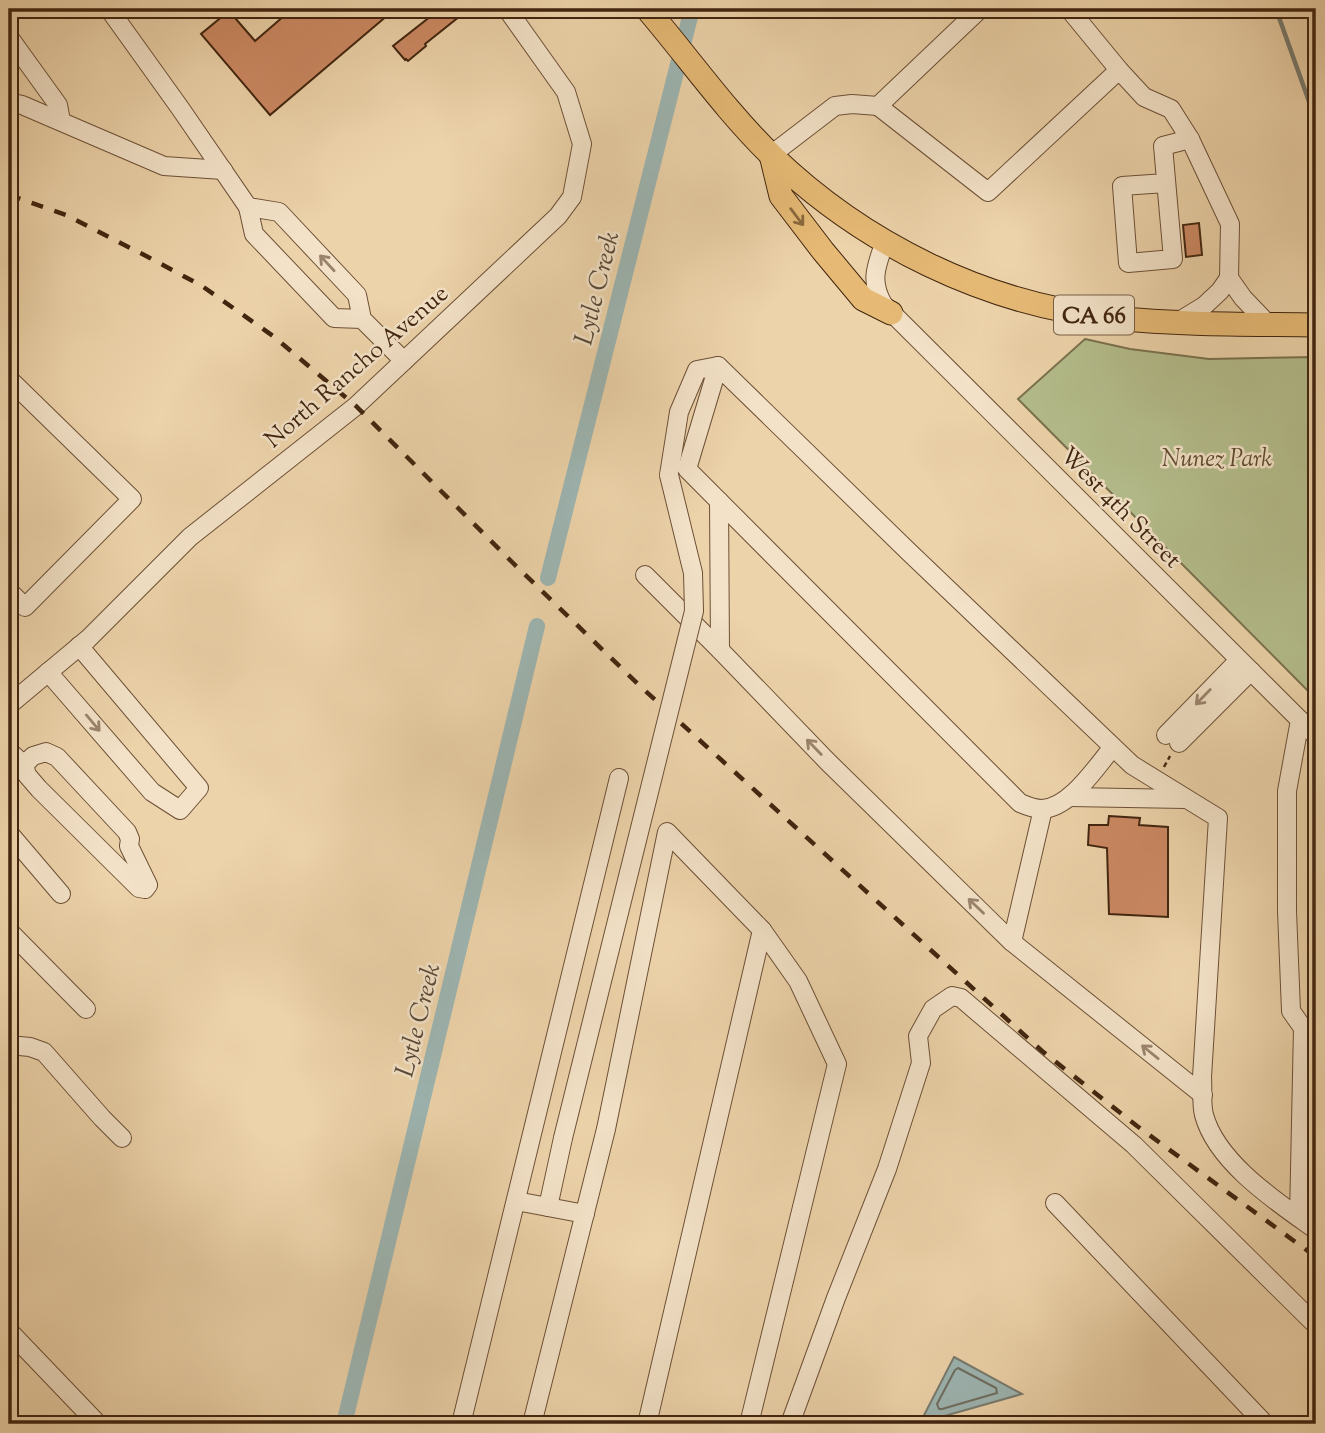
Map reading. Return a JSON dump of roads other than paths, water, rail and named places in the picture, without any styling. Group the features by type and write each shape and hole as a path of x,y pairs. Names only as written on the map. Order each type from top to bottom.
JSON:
{"main road":[{"name":"CA 66","path":"647,9 727,107 771,155 826,202 867,231 940,270 1014,298 1051,308 1112,318 1176,323 1316,325"},
{"path":"771,155 781,196 863,299 891,313"}],"street":[{"path":"109,9 248,207 254,234 334,318 362,319"},
{"name":"North Rancho Avenue","path":"18,700 79,646 190,537 356,405 552,222 572,197 582,144 566,92 506,9"},
{"path":"878,106 979,9"},
{"path":"1069,9 1144,97 1171,109 1190,139 1230,224 1229,278 1204,306 1176,323"},
{"path":"9,37 58,106 61,121"},
{"path":"771,155 835,106 878,106 988,192 1119,70"},
{"path":"9,102 61,121 164,166 223,170"},
{"path":"1166,183 1122,186 1128,263 1173,259 1163,146 1190,139"},
{"path":"248,207 279,212 357,295 362,319 404,361"},
{"name":"West 4th Street","path":"885,241 874,281 876,293 883,304 1316,736"},
{"path":"1229,278 1243,298 1269,325"},
{"path":"548,1207 694,611 693,573 669,475 679,412 696,370 718,366"},
{"path":"718,366 687,469 1020,803 1042,809 1057,805 1070,797 1113,747"},
{"path":"718,366 1132,765 1218,818 1202,1077 1204,1115 1219,1148 1246,1177 1316,1230"},
{"path":"9,379 132,499 25,607 9,591"},
{"path":"719,501 720,650"},
{"path":"645,575 827,761 1012,942 1203,1095"},
{"path":"48,671 152,792 180,810 200,788 79,646"},
{"path":"1173,739 1245,666"},
{"path":"1300,720 1287,791 1287,911 1291,1011 1303,1028 1300,1217"},
{"path":"9,751 24,765 27,775 39,789 139,888 145,889 148,885 130,846 127,832 57,757 46,752 33,756 24,765"},
{"path":"461,1424 619,778"},
{"path":"1070,797 1188,800"},
{"path":"1012,942 1042,809"},
{"path":"532,1424 606,1129 667,832 762,930 798,981 837,1064 749,1424"},
{"path":"9,833 61,894"},
{"path":"647,1424 762,930"},
{"path":"9,931 86,1009"},
{"path":"790,1424 891,1156 921,1063 918,1036 933,1009 952,996 961,998 1134,1145 1316,1325"},
{"path":"9,1045 30,1047 44,1052 122,1138"},
{"path":"516,1201 584,1214"},
{"path":"1055,1203 1265,1424"},
{"path":"9,1331 98,1424"}],"water":[{"path":"954,1357 1022,1394 920,1423"}],"waterway":[{"name":"Lytle Creek","path":"548,578 692,9"},
{"name":"Lytle Creek","path":"1276,9 1316,121"},
{"name":"Lytle Creek","path":"344,1424 537,626"}],"railway":[{"path":"9,195 66,215 148,257 202,286 273,336 356,406 641,687 1042,1051 1137,1126 1316,1257"}],"park label":[{"name":"Nunez Park","path":"1217,458"}]}
